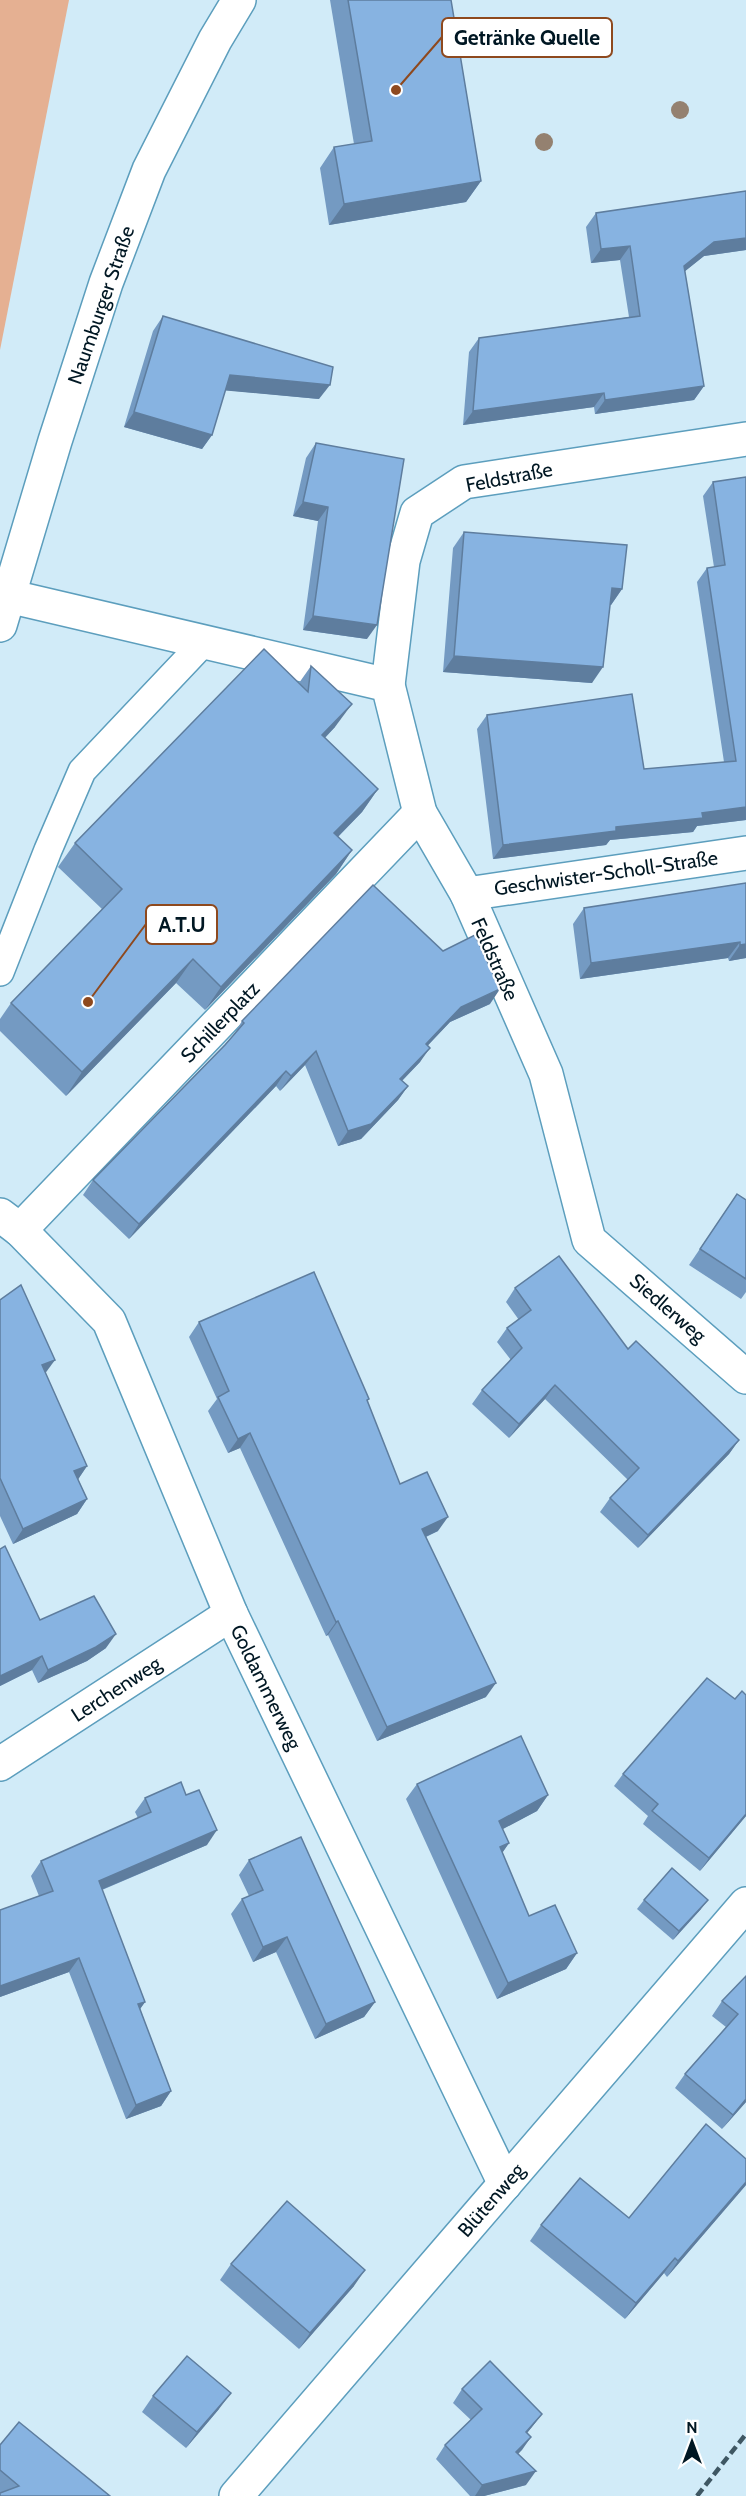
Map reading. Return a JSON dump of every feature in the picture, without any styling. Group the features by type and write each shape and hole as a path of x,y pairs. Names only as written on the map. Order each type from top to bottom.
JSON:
{"street":[{"name":"Naumburger Straße","path":"4,610 106,283 149,170 234,2"},
{"name":"Feldstraße","path":"589,1240 546,1074 466,894 420,813 388,685 403,561 417,513 464,482 746,440"},
{"path":"4,610 204,642 388,685"},
{"name":"Schillerplatz","path":"10,1222 420,813"},
{"name":"Geschwister-Scholl-Straße","path":"466,894 746,853"},
{"name":"Goldammerweg","path":"10,1222 109,1321 231,1614 505,2184"},
{"name":"Siedlerweg","path":"589,1240 746,1377"},
{"name":"Lerchenweg","path":"0,1764 231,1614"},
{"name":"Blütenweg","path":"236,2496 746,1904"}],"lane":[{"path":"0,972 82,771 204,642"}],"shaded area":[{"path":"0,0 69,0 0,350"}],"building":[{"path":"348,0 451,0 481,181 344,204 334,147 372,141"},
{"path":"746,191 746,238 714,242 684,266 704,386 605,400 604,393 473,411 479,338 640,316 630,246 601,249 596,213"},
{"path":"163,316 333,367 330,385 230,375 212,435 134,412"},
{"path":"316,443 404,459 377,625 313,616 328,507 303,502"},
{"path":"746,477 746,807 702,813 703,818 616,827 616,831 503,845 487,715 632,694 644,769 736,761 707,568 725,565 713,482"},
{"path":"464,532 627,545 622,589 612,588 603,667 454,656"},
{"path":"264,649 308,692 311,666 352,704 322,735 378,789 334,833 352,850 221,987 193,959 82,1072 11,1003 122,889 75,843"},
{"path":"746,883 746,944 740,945 740,942 591,963 584,908"},
{"path":"373,885 443,951 475,935 500,989 461,1007 426,1044 430,1048 400,1079 408,1086 371,1124 348,1131 316,1051 291,1076 286,1071 139,1224 93,1180 225,1045 244,1023 242,1021"},
{"path":"737,1194 746,1200 746,1279 700,1249"},
{"path":"559,1256 628,1349 636,1341 739,1440 648,1535 610,1498 639,1468 555,1385 519,1424 482,1390 522,1348 507,1328 531,1310 515,1288"},
{"path":"314,1272 369,1399 367,1400 400,1484 427,1472 448,1517 422,1529 496,1683 387,1727 338,1621 336,1622 250,1433 238,1439 218,1397 229,1391 199,1322"},
{"path":"21,1285 55,1360 42,1365 87,1466 74,1471 87,1499 23,1529 0,1478 0,1300"},
{"path":"5,1546 40,1620 94,1596 116,1634 96,1647 48,1670 42,1656 0,1676 0,1549"},
{"path":"707,1678 735,1699 742,1691 746,1695 746,1814 709,1858 652,1811 658,1804 623,1774"},
{"path":"521,1736 548,1795 499,1821 509,1843 500,1847 529,1916 555,1905 577,1953 508,1983 417,1784"},
{"path":"181,1782 186,1795 199,1790 217,1830 99,1881 145,2002 138,2004 171,2091 136,2105 79,1958 0,1986 0,1910 53,1891 41,1861 151,1812 145,1798"},
{"path":"301,1837 375,2002 326,2024 287,1937 263,1947 242,1899 263,1890 249,1860"},
{"path":"672,1868 708,1900 679,1931 644,1900"},
{"path":"746,1976 746,2099 733,2115 685,2074 738,2014 722,2001"},
{"path":"706,2124 746,2159 746,2182 678,2261 675,2258 636,2303 541,2225 580,2178 629,2218"},
{"path":"287,2201 365,2270 310,2333 231,2264"},
{"path":"187,2356 231,2393 197,2432 153,2396"},
{"path":"490,2361 542,2414 526,2432 531,2437 516,2452 536,2471 482,2485 445,2445 482,2409 462,2389"},
{"path":"19,2422 110,2496 0,2496 0,2493 19,2486 0,2470 0,2445"}],"railway":[{"path":"697,2496 746,2434"}],"place":[{"name":"Getränke Quelle","path":"396,90"},
{"name":"A.T.U","path":"88,1002"}]}
